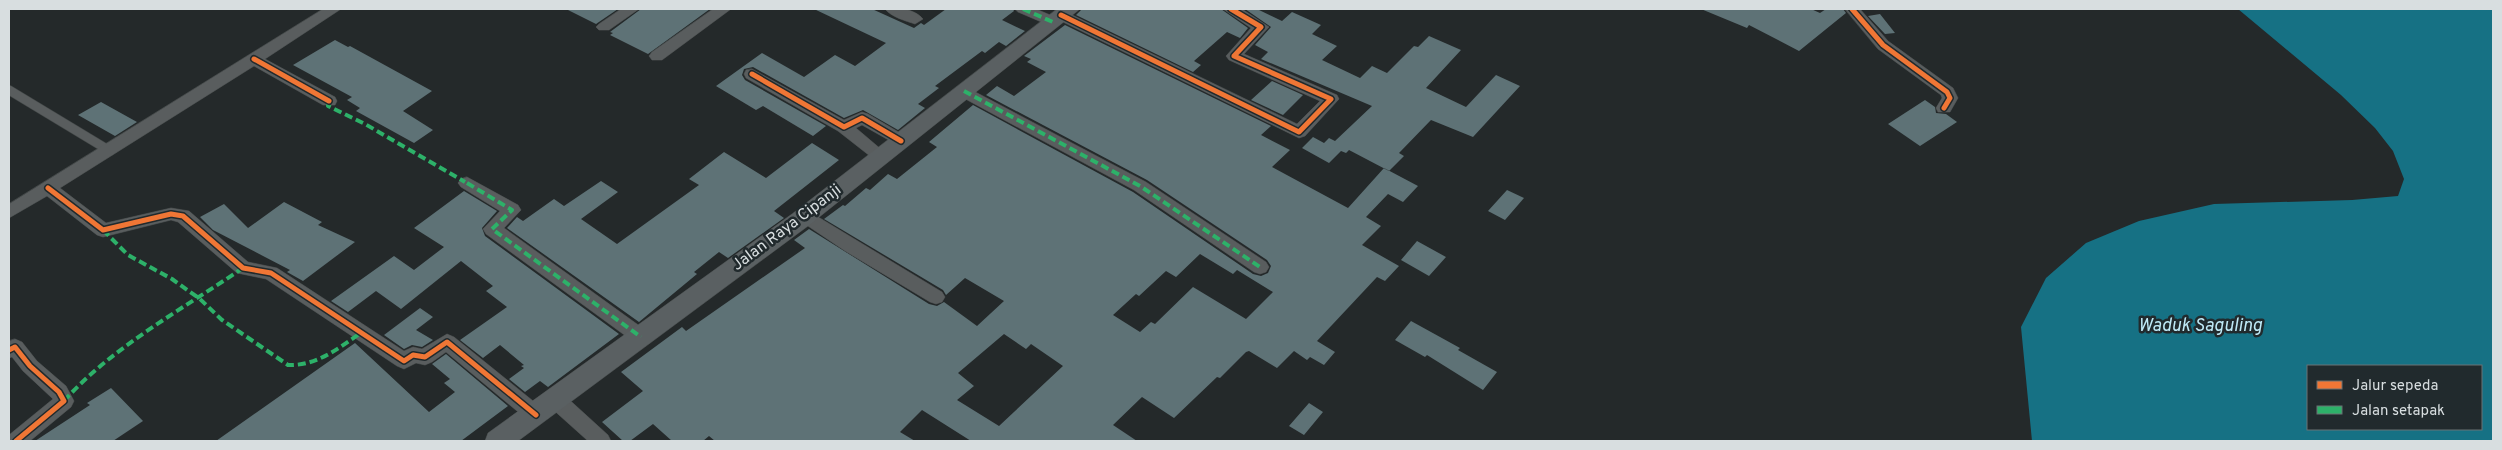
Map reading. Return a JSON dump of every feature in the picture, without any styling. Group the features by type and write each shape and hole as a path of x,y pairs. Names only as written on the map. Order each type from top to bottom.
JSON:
{"main road":[{"name":"Jalan Raya Cipanji","path":"498,441 536,415 806,215 1061,16"}],"street":[{"path":"9,212 110,151 333,9"},
{"path":"604,27 631,9"},
{"path":"657,56 723,9"},
{"path":"892,9 915,19"},
{"path":"1023,9 1061,16 1299,132 1331,99 1234,56 1262,27 1245,15 1231,9"},
{"path":"1852,9 1883,45 1947,92 1950,98 1944,108"},
{"path":"254,59 329,101"},
{"path":"752,74 844,128 881,156"},
{"path":"964,91 1140,186 1260,266"},
{"path":"844,128 862,118 901,141"},
{"path":"467,183 512,210 492,229 641,337"},
{"path":"48,188 103,230 170,214 183,216 243,268 271,273 404,361 413,355 425,357 447,342 536,415"},
{"path":"806,215 851,246 936,297"},
{"path":"9,350 15,347 30,366 59,392 64,401 16,441"},
{"path":"556,400 601,441"}],"lane":[{"path":"9,90 110,151"}],"water":[{"name":"Waduk Saguling","path":"2238,9 2493,9 2493,441 2032,441 2021,327 2046,278 2086,243 2139,221 2214,204 2352,200 2398,196 2404,179 2393,151 2375,128 2341,95"}],"building":[{"path":"566,9 618,9 596,24"},
{"path":"641,9 710,9 648,54 610,35 613,33 610,32"},
{"path":"814,9 872,9 914,28 921,23 924,25 946,9 1013,9 1014,11 1002,20 1025,31 1006,46 999,42 985,53 982,51 935,86 939,88 918,104 925,108 898,130 863,110 844,118 753,67 744,69 742,75 745,80 826,126 813,136 763,106 756,110 716,86 762,53 804,77 835,55 855,66 886,43"},
{"path":"1082,9 1221,9 1248,28 1240,38 1227,32 1194,61 1201,65 1193,72 1076,15"},
{"path":"1245,9 1257,9 1282,21 1292,12 1321,25 1312,34 1337,46 1322,60 1360,78 1372,66 1387,73 1414,46 1418,47 1429,36 1461,50 1426,88 1466,107 1496,75 1520,86 1473,137 1431,120 1399,153 1404,156 1389,171 1349,150 1346,153 1341,151 1329,163 1302,148 1313,137 1324,143 1329,138 1335,141 1372,106 1261,59 1268,52 1255,45 1271,27"},
{"path":"1701,9 1811,9 1820,13 1826,9 1843,9 1846,13 1799,51 1749,25 1747,28"},
{"path":"1880,14 1895,33 1885,34 1868,16"},
{"path":"1065,25 1271,126 1261,135 1290,150 1272,167 1348,208 1384,168 1418,186 1403,202 1388,194 1366,217 1381,226 1362,245 1399,266 1385,281 1377,277 1317,341 1335,352 1324,365 1310,357 1307,360 1294,351 1277,368 1249,351 1246,352 1220,378 1217,377 1174,418 1142,397 1113,425 1137,441 971,441 922,410 900,432 915,441 715,441 709,436 703,441 672,441 653,424 630,441 623,441 602,422 643,391 621,372 682,327 686,331 805,248 794,240 809,229 929,304 937,306 944,302 977,326 1004,301 965,278 946,295 943,290 824,219 843,205 845,206 866,188 870,190 888,174 897,179 937,147 929,142 973,105 1133,192 1253,274 1261,276 1268,273 1271,266 1267,260 1147,180 986,95 997,86 1014,96 1046,72 1027,62 1031,59 1024,56","holes":["1200,254 1233,274 1237,270 1273,292 1246,319 1193,287 1155,324 1151,322 1140,332 1113,315 1136,294 1139,296 1166,271 1176,277","1004,334 1026,349 1031,344 1063,366 999,426 957,400 974,386 958,373"]},
{"path":"335,40 348,47 350,46 432,91 403,111 433,130 414,143 356,111 360,108 347,100 352,97 293,65"},
{"path":"1272,81 1303,95 1283,115 1251,100"},
{"path":"1925,100 1935,107 1936,113 1946,114 1957,122 1920,146 1888,124"},
{"path":"101,102 137,122 115,136 78,115"},
{"path":"812,143 839,160 774,211 784,218 728,258 719,252 694,272 697,274 639,322 507,228 517,217 523,221 554,199 564,206 601,181 618,192 581,219 617,244 699,185 689,179 724,152 766,178"},
{"path":"1507,190 1524,198 1505,220 1488,211"},
{"path":"464,191 497,211 482,228 485,236 619,334 548,387 540,381 525,392 509,379 524,368 521,366 524,365 500,345 483,358 460,340 507,307 486,291 493,286 461,261 401,309 376,291 348,312 331,301 394,256 414,270 444,247 414,228"},
{"path":"284,202 322,222 318,225 355,242 303,281 287,272 290,270 213,230 200,217 224,204 248,228"},
{"path":"1417,241 1446,257 1429,276 1401,260"},
{"path":"420,308 433,317 416,330 433,340 422,347 412,345 404,349 384,335"},
{"path":"1411,321 1460,348 1458,350 1497,372 1483,390 1427,355 1425,357 1395,340"},
{"path":"355,343 429,412 455,392 444,383 450,379 432,364 446,354 508,406 461,441 216,441"},
{"path":"111,388 143,421 113,441 35,441 90,405 87,403"},
{"path":"1309,403 1323,412 1304,435 1289,426"}],"marked path":[{"path":"1023,9 1053,22"},
{"path":"964,91 1140,186 1260,267"},
{"path":"329,101 328,106 365,124 465,182"},
{"path":"467,183 512,210 492,229 641,337"},
{"path":"103,230 128,255 172,279 200,299 222,320 288,365 298,365 318,360 362,332"},
{"path":"64,401 79,384 110,358 243,268"}],"cycle path":[{"path":"1061,15 1299,132 1331,99 1234,56 1261,27 1231,9"},
{"path":"1852,9 1883,45 1947,92 1950,98 1944,108"},
{"path":"254,59 329,101"},
{"path":"752,74 844,127 862,118 901,141"},
{"path":"48,188 103,230 171,214 183,216 243,268 271,273 404,361 413,355 425,357 447,342 536,415"},
{"path":"9,350 15,347 30,366 59,392 64,401 16,441"}]}
